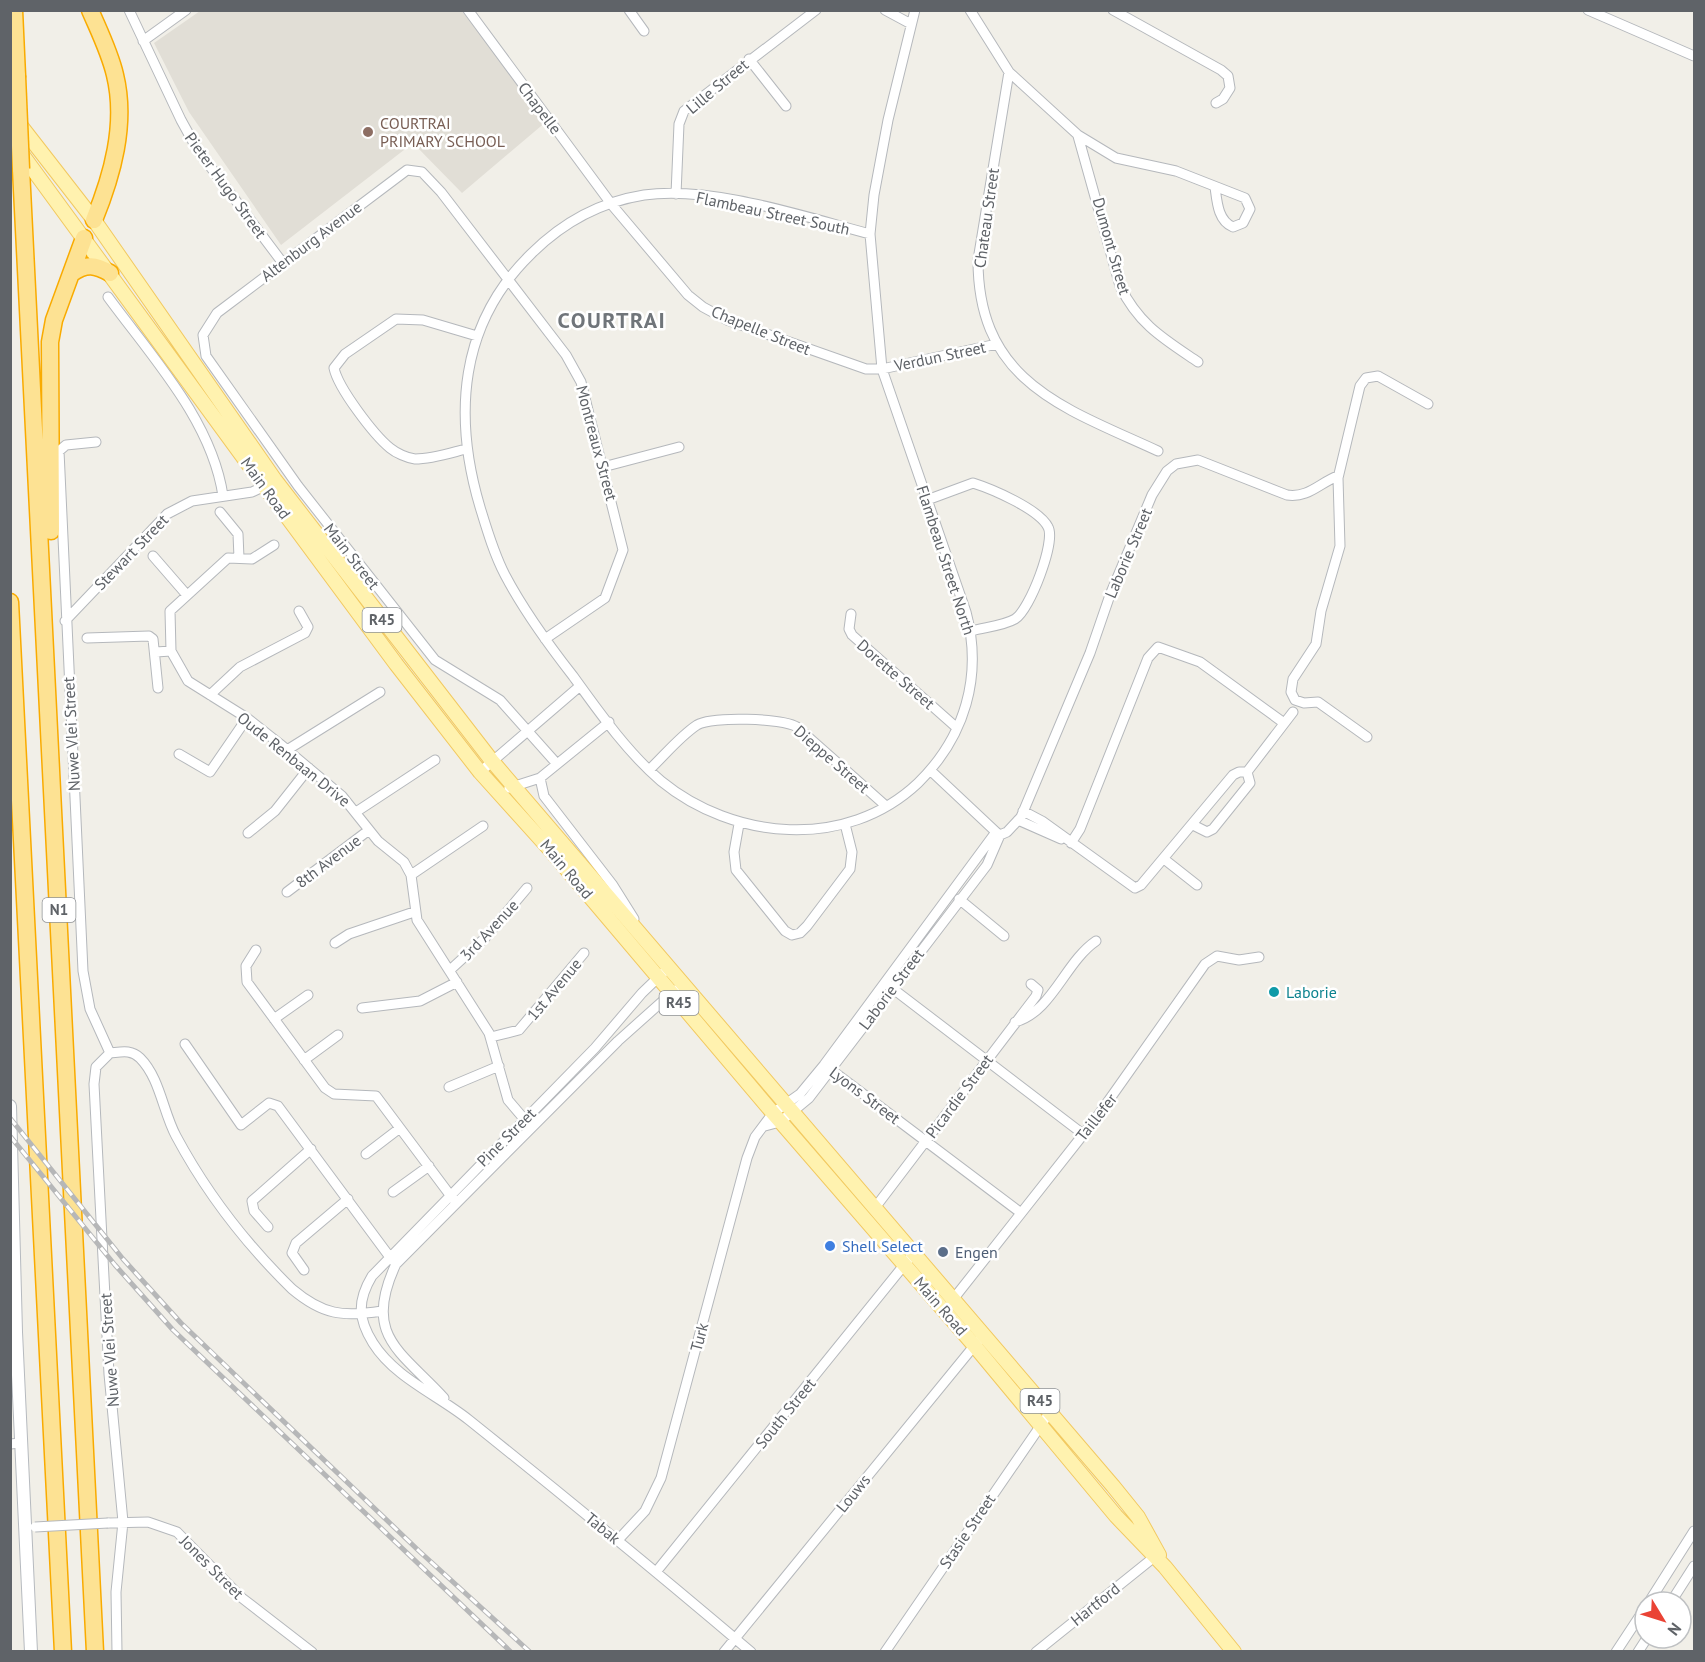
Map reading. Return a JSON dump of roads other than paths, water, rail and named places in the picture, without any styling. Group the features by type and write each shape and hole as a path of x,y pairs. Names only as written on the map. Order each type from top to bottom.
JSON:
{"highway":[{"name":"N1","path":"14,10 95,1652"},
{"path":"90,10 115,75 119,101 114,160 94,220"},
{"path":"53,795 49,376 54,320 84,238"},
{"path":"72,273 80,267 93,265 110,273"},
{"name":"N1","path":"10,602 63,1652"}],"main road":[{"name":"Main Road","path":"10,112 94,220 270,484 396,664 480,772 777,1118 949,1305 978,1339 1041,1424 1156,1556 1234,1652"},
{"name":"Main Road","path":"10,138 270,484 492,761 874,1209 909,1259"},
{"path":"84,238 94,220"},
{"name":"Main Road","path":"978,1339 1050,1412 1133,1511 1156,1556"}],"street":[{"name":"Pieter Hugo Street","path":"129,10 197,150 282,262"},
{"path":"143,41 186,10"},
{"name":"Chapelle","path":"468,10 612,205"},
{"path":"629,10 644,32"},
{"name":"Lille Street","path":"676,194 681,116 690,104 816,10"},
{"path":"885,10 911,24"},
{"name":"Flambeau Street North","path":"580,686 649,770 680,794 739,824 795,831 845,824 886,806 907,793 930,770 957,728 971,690 973,649 971,631 882,369 870,234 874,195 888,120 915,10"},
{"path":"970,10 1009,72 1078,135 1116,158 1176,171 1238,194 1249,203 1249,216 1243,223 1233,227 1225,221 1218,206 1215,187"},
{"path":"1113,10 1228,76 1230,88 1223,99 1216,103"},
{"path":"1588,10 1695,56"},
{"path":"749,59 786,106"},
{"name":"Chateau Street","path":"1009,72 978,260 978,285 982,306 997,344 1030,385 1047,398 1158,451"},
{"name":"Dumont Street","path":"1078,135 1120,286 1129,305 1143,323 1198,362"},
{"name":"Altenburg Avenue","path":"217,313 407,170"},
{"name":"Montreaux Street","path":"407,170 418,170 427,176 509,278 579,375 624,543 621,559 605,598 545,639"},
{"name":"Flambeau Street South","path":"580,686 545,639 504,573 486,527 465,449 465,385 477,336 494,301 509,278 533,252 562,228 586,213 644,195 709,196 870,234"},
{"name":"Chapelle Street","path":"612,205 688,295 703,307 726,320 854,366 882,369"},
{"path":"108,297 199,428 220,476 223,496"},
{"name":"Main Street","path":"217,313 203,335 206,356 298,486 435,660 500,700 557,764"},
{"path":"465,449 415,459 397,453 389,448 362,414 340,383 334,369 345,354 396,319 423,320 477,336"},
{"name":"Verdun Street","path":"882,369 997,344"},
{"path":"1366,737 1320,704 1295,699 1291,692 1295,673 1316,644 1324,596 1340,546 1338,476 1360,386 1366,378 1378,376 1428,404"},
{"name":"Nuwe Vlei Street","path":"96,442 66,445 59,449 65,621 83,971 90,1009 110,1053 96,1068 94,1084 109,1374 123,1522 116,1592 117,1652"},
{"path":"603,467 680,447"},
{"name":"Laborie Street","path":"789,1109 800,1094 827,1067 888,985 947,899 998,834 1007,832 1018,820 1152,495 1167,471 1187,460 1198,460 1297,497 1312,492 1328,480 1338,476"},
{"path":"927,500 974,483 1038,514 1050,529 1050,547 1021,613 1008,621 971,631"},
{"name":"Stewart Street","path":"65,621 167,514 192,501 252,492 270,484"},
{"path":"220,512 238,534 239,558"},
{"path":"156,652 171,651 168,615 186,594 228,558 257,557 274,545"},
{"path":"153,556 186,594"},
{"path":"210,695 240,667 302,636 308,627 299,611"},
{"name":"Dorette Street","path":"851,614 849,629 852,635 957,728"},
{"path":"87,638 149,636 155,641 158,688"},
{"path":"1071,843 1080,829 1152,650 1165,647 1200,662 1284,723"},
{"name":"Oude Renbaan Drive","path":"171,651 182,673 210,695 247,718 309,768 356,812 384,847 405,862 411,875"},
{"path":"480,772 527,729 580,686"},
{"path":"287,750 380,692"},
{"path":"1247,772 1293,712"},
{"path":"179,754 210,772 247,718"},
{"name":"Dieppe Street","path":"649,770 699,723 784,721 797,727 886,806"},
{"path":"500,793 540,778 609,722"},
{"path":"356,812 435,760"},
{"path":"248,833 274,811 309,768"},
{"path":"930,770 998,834"},
{"path":"1023,811 1135,888 1142,885 1233,775 1239,771 1247,772"},
{"path":"1193,825 1207,832 1213,829 1250,783 1247,772"},
{"name":"Main Road","path":"540,778 544,796 612,884 645,940"},
{"path":"1018,820 1071,843"},
{"path":"739,824 734,852 736,870 785,931 792,936 800,933 807,926 850,869 852,852 845,824"},
{"path":"483,826 411,875 414,912 421,928 491,1037 508,1100 525,1120 534,1125"},
{"name":"8th Avenue","path":"288,892 369,830"},
{"name":"Laborie Street","path":"888,985 992,858 998,834"},
{"path":"1164,859 1197,885"},
{"name":"3rd Avenue","path":"450,970 492,930 527,888"},
{"path":"947,899 957,902 1004,936"},
{"path":"334,944 349,934 414,912"},
{"path":"1015,1022 1033,1016 1078,958 1096,941"},
{"path":"256,950 246,966 245,976 304,1060 333,1094 376,1096 456,1203"},
{"name":"1st Avenue","path":"491,1037 519,1030 584,952"},
{"name":"Taillefer","path":"949,1305 1129,1074 1162,1022 1205,964 1217,956 1239,960 1259,957"},
{"name":"Pine Street","path":"360,1315 368,1283 389,1257 595,1048 668,968"},
{"path":"362,1008 420,1001 457,982"},
{"name":"Pine Street","path":"382,1311 388,1283 396,1264 618,1041 681,983"},
{"name":"Picardie Street","path":"874,1209 1038,993 1031,984"},
{"path":"888,985 1083,1134"},
{"path":"274,1020 308,995"},
{"path":"304,1060 338,1035"},
{"path":"185,1044 241,1125 272,1102 278,1106 396,1264"},
{"path":"110,1053 128,1051 138,1055 146,1065 173,1131 208,1192 280,1278 317,1307 334,1314 360,1315 382,1311"},
{"path":"449,1087 499,1066"},
{"name":"Lyons Street","path":"827,1067 1021,1213"},
{"path":"10,1106 16,1443 30,1528 31,1652"},
{"path":"777,1118 789,1109"},
{"name":"Turk","path":"618,1540 645,1511 661,1478 747,1158 755,1137 777,1118"},
{"path":"366,1154 400,1128"},
{"path":"268,1227 254,1211 252,1201 310,1149"},
{"path":"393,1192 429,1166"},
{"path":"304,1270 292,1253 296,1244 348,1199"},
{"name":"South Street","path":"656,1572 909,1259"},
{"name":"Tabak","path":"382,1311 392,1342 400,1355 452,1407"},
{"name":"Tabak","path":"360,1315 381,1354 414,1382 452,1407 618,1540 751,1652"},
{"name":"Louws","path":"724,1652 978,1339"},
{"name":"Stasie Street","path":"885,1652 1050,1412"},
{"name":"Jones Street","path":"30,1528 148,1522 177,1532 242,1598 312,1652"},
{"path":"1657,1590 1695,1531"},
{"name":"Hartford","path":"1036,1652 1156,1556"},
{"path":"1679,1590 1695,1566"},
{"path":"1616,1652 1633,1626"}],"railway":[{"path":"10,1118 123,1259 181,1323 419,1551 530,1652"},
{"path":"10,1136 115,1265 173,1330 511,1652"}],"place":[{"name":"COURTRAI PRIMARY SCHOOL","path":"368,132"},
{"name":"Laborie","path":"1274,992"},
{"name":"Shell Select","path":"830,1246"},
{"name":"Engen","path":"943,1252"}],"district":[{"name":"COURTRAI","path":"612,320"}]}
